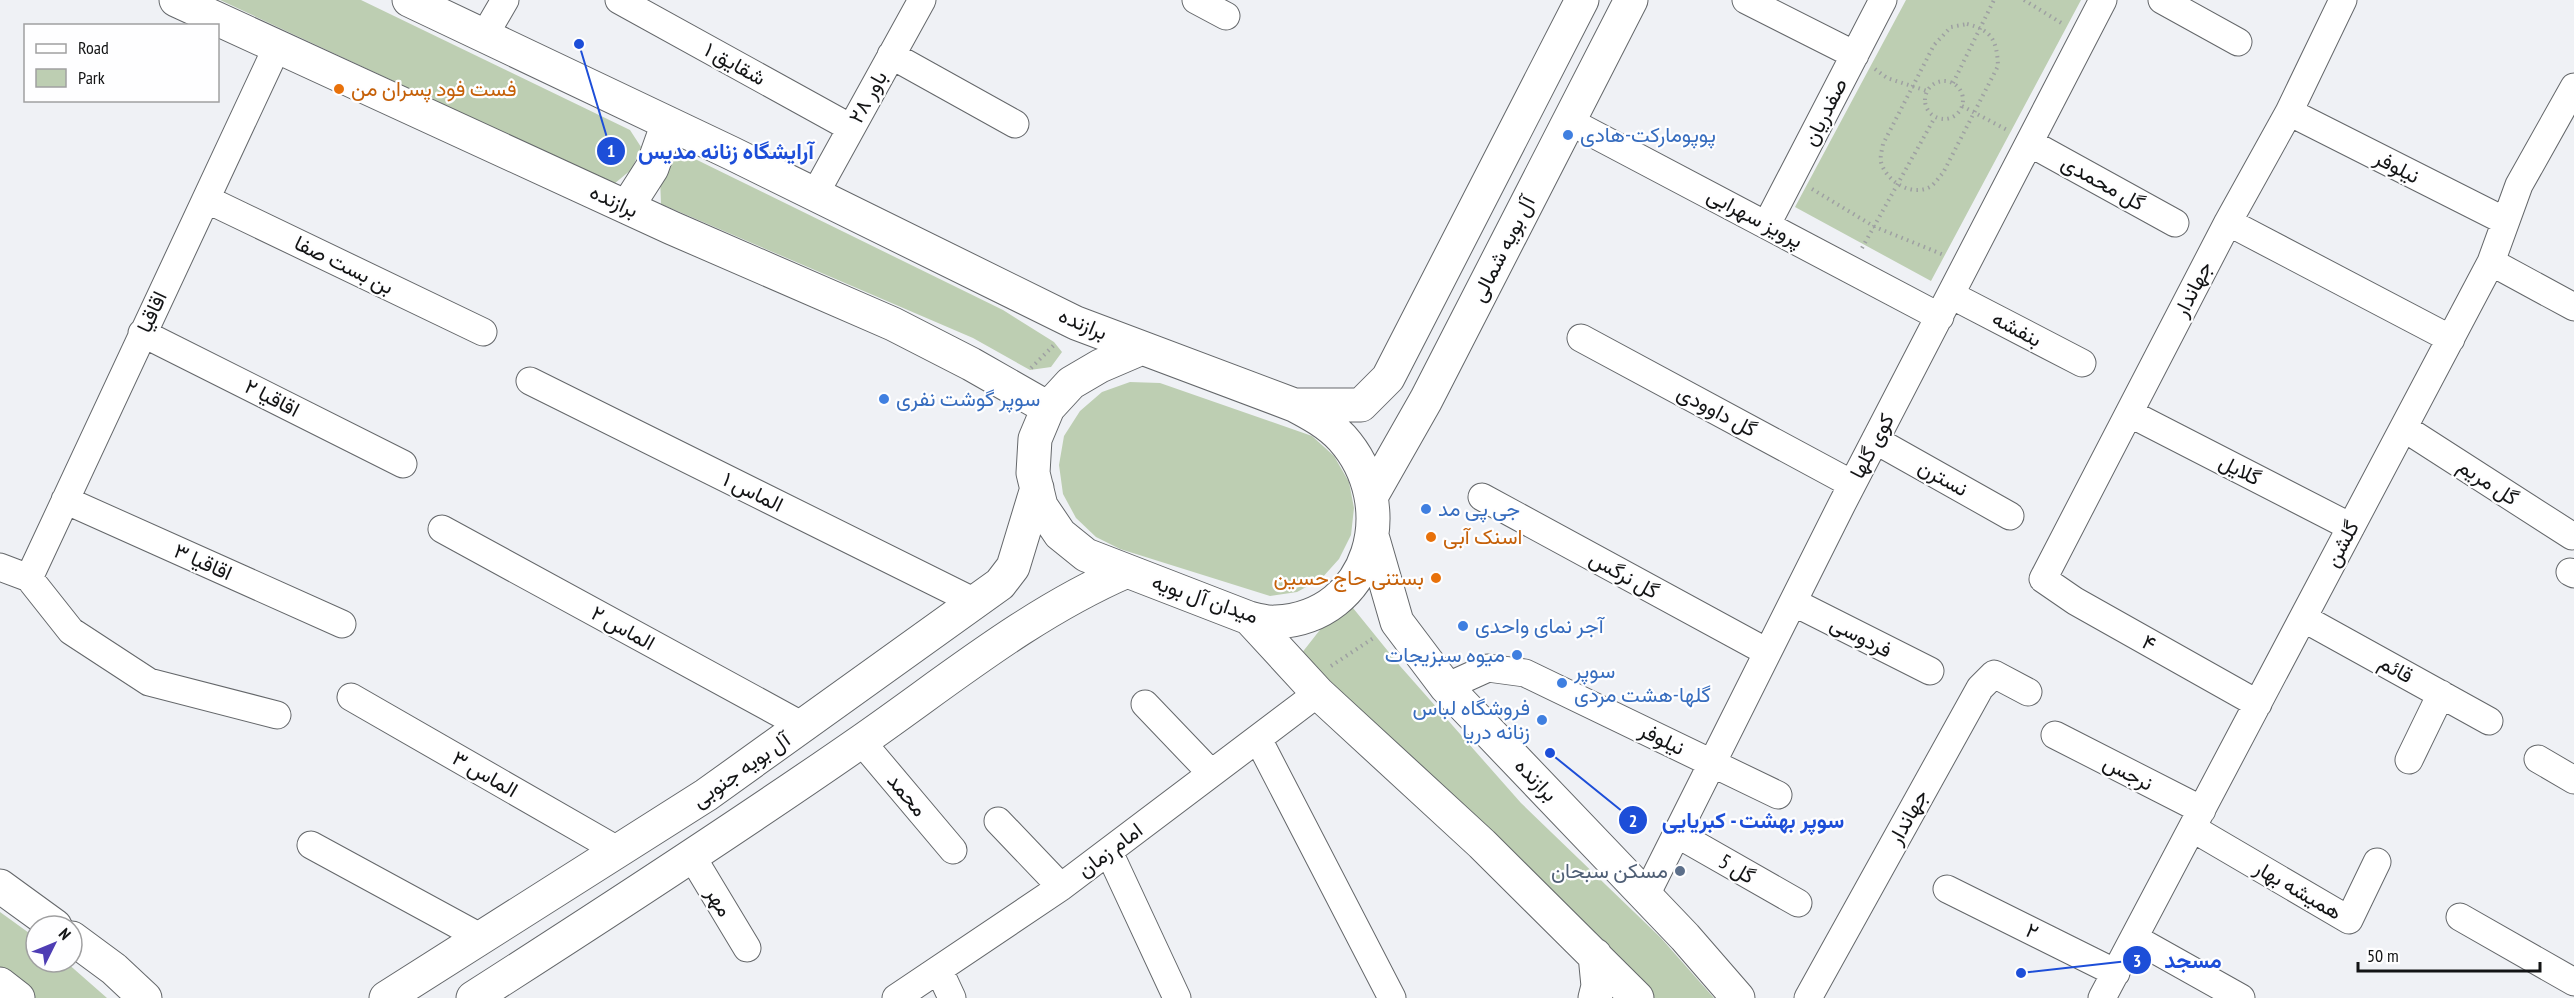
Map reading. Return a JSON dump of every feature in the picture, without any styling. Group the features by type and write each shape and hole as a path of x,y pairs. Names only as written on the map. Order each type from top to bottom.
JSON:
{"main road":[{"name":"برازنده","path":"176,0 627,207 892,324 971,363 1048,408"},
{"name":"برازنده","path":"409,0 815,194 1076,323 1142,348"},
{"name":"آل بویه شمالی","path":"1293,405 1361,405 1388,378 1582,0"},
{"name":"آل بویه شمالی","path":"1372,495 1426,400 1631,0"},
{"path":"627,207 652,168 668,123"},
{"name":"میدان آل بویه","path":"1142,348 1293,405 1326,423 1343,439 1365,474 1372,495 1374,524 1365,561 1353,581 1338,598 1319,610 1297,619 1274,622 1248,618 1086,555 1060,534 1041,506 1033,473 1035,439 1048,408 1071,383 1100,366 1142,348"},
{"name":"آل بویه جنوبی","path":"386,998 706,795 1000,584 1013,567 1037,488"},
{"name":"برازنده","path":"1372,539 1397,622 1446,687 1646,895 1738,998"},
{"name":"آل بویه جنوبی","path":"473,998 861,741 1029,622 1084,590 1127,571"},
{"path":"1248,618 1313,687 1482,844 1637,998"},
{"path":"0,886 38,914"},
{"path":"84,947 114,969 145,998"},
{"path":"1594,955 1598,986 1595,998"},
{"path":"0,984 18,998"}],"street":[{"path":"484,36 505,0"},
{"name":"شقایق ۱","path":"619,0 851,128"},
{"name":"باور ۲۸","path":"815,194 922,0"},
{"path":"1196,0 1226,16"},
{"path":"1746,0 1855,55"},
{"name":"صفدریان","path":"1767,224 1883,0"},
{"name":"کوی گلها","path":"1646,895 1852,484 2031,143 2103,0"},
{"path":"2162,0 2238,42"},
{"name":"جهاندار","path":"2043,579 2228,222 2289,112 2343,0"},
{"name":"اقاقیا","path":"28,578 277,47"},
{"path":"891,55 1015,124"},
{"name":"گلشن","path":"2102,998 2491,262 2519,185 2574,87"},
{"name":"نیلوفر","path":"2289,112 2505,221"},
{"name":"پرویز سهرابی","path":"1569,121 1850,269 1946,306"},
{"name":"گل محمدی","path":"2031,143 2175,223"},
{"name":"بن بست صفا","path":"206,199 483,332"},
{"path":"2228,222 2451,339"},
{"path":"2491,262 2574,307"},
{"name":"بنفشه","path":"1946,306 2082,363"},
{"name":"اقاقیا ۲","path":"142,333 403,464"},
{"name":"گل داوودی","path":"1581,338 1852,484"},
{"name":"الماس ۱","path":"530,381 975,602"},
{"name":"گلایل","path":"2129,413 2352,527"},
{"name":"گل مریم","path":"2404,428 2572,536"},
{"name":"نسترن","path":"1875,440 2010,516"},
{"name":"گل نرگس","path":"1482,497 1767,652"},
{"name":"اقاقیا ۳","path":"65,500 342,624"},
{"name":"الماس ۲","path":"442,529 803,726"},
{"path":"0,567 28,578 71,631 149,682 277,715"},
{"name":"۴","path":"2043,579 2075,601 2258,704"},
{"name":"فردوسی","path":"1792,602 1930,671"},
{"name":"قائم","path":"2303,618 2489,721"},
{"name":"نیلوفر","path":"1446,687 1488,668 1525,673 1712,764"},
{"name":"جهاندار","path":"1808,998 1980,688 1994,674 2028,692"},
{"name":"امام زمان","path":"896,998 1109,852 1258,739 1313,687"},
{"path":"2409,760 2441,694"},
{"name":"الماس ۳","path":"351,697 619,851"},
{"path":"1145,704 1211,773"},
{"name":"نرجس","path":"2055,735 2197,819"},
{"path":"1258,739 1392,998"},
{"name":"محمد","path":"861,741 953,850"},
{"path":"2538,759 2574,780"},
{"path":"1712,764 1778,795"},
{"name":"همیشه بهار","path":"2197,819 2349,920 2377,862"},
{"path":"998,821 1061,887"},
{"name":"گل 5","path":"1677,834 1798,903"},
{"path":"311,845 482,938"},
{"path":"1109,852 1177,998"},
{"name":"مهر","path":"691,855 747,948"},
{"name":"۲","path":"1947,889 2116,973"},
{"path":"2460,917 2574,982"},
{"path":"2134,938 2241,998"},
{"path":"939,970 952,998"}],"path":[{"path":"1953,83 1994,0"},
{"path":"2025,0 2084,37"},
{"path":"1967,24 1981,27 1989,34 1997,49 1998,66 1943,173 1930,187 1912,189 1898,185 1886,175 1880,160 1883,144 1934,45 1951,27 1967,24"},
{"path":"1855,55 1887,78 1927,91"},
{"path":"1947,81 1953,83 1962,93 1962,106 1954,117 1941,119 1930,114 1925,103 1927,91 1935,83 1947,81"},
{"path":"1962,106 2031,143"},
{"path":"1850,269 1935,117"},
{"path":"1792,176 1875,227 1967,265"},
{"path":"1012,388 1076,323"},
{"path":"1313,687 1397,622"}],"green space":[{"path":"220,0 361,0 630,130 641,147 632,169 614,184"},
{"path":"1906,0 2081,0 1931,281 1795,207"},
{"path":"693,158 1003,310 1054,342 1062,352 1051,367 1030,370 973,338 661,204 660,178 669,162"},
{"path":"1130,382 1160,383 1312,436 1334,456 1349,482 1354,508 1351,535 1339,559 1321,579 1297,592 1270,596 1120,549 1096,537 1076,518 1063,494 1059,465 1064,436 1080,411 1102,392"},
{"path":"1353,608 1400,666 1521,803 1661,938 1714,998 1654,998 1588,928 1301,654 1323,626"},
{"path":"0,912 24,929 24,974 80,974 107,998 32,998 0,973"}],"place":[{"name":"آرایشگاه زنانه مدیس","path":"579,44"},
{"name":"فست فود پسران من","path":"339,89"},
{"name":"پوپومارکت-هادی","path":"1568,135"},
{"name":"سوپر گوشت نفری","path":"884,399"},
{"name":"جی پی مد","path":"1426,509"},
{"name":"اسنک آبی","path":"1431,537"},
{"name":"بستنی حاج حسین","path":"1436,578"},
{"name":"آجر نمای واحدی","path":"1463,626"},
{"name":"میوه سبزیجات","path":"1517,655"},
{"name":"سوپر گلها-هشت مردی","path":"1562,683"},
{"name":"فروشگاه لباس زنانه دریا","path":"1542,720"},
{"name":"سوپر بهشت - کبریایی","path":"1550,753"},
{"name":"مسکن سبحان","path":"1680,871"},
{"name":"مسجد","path":"2021,973"}]}
